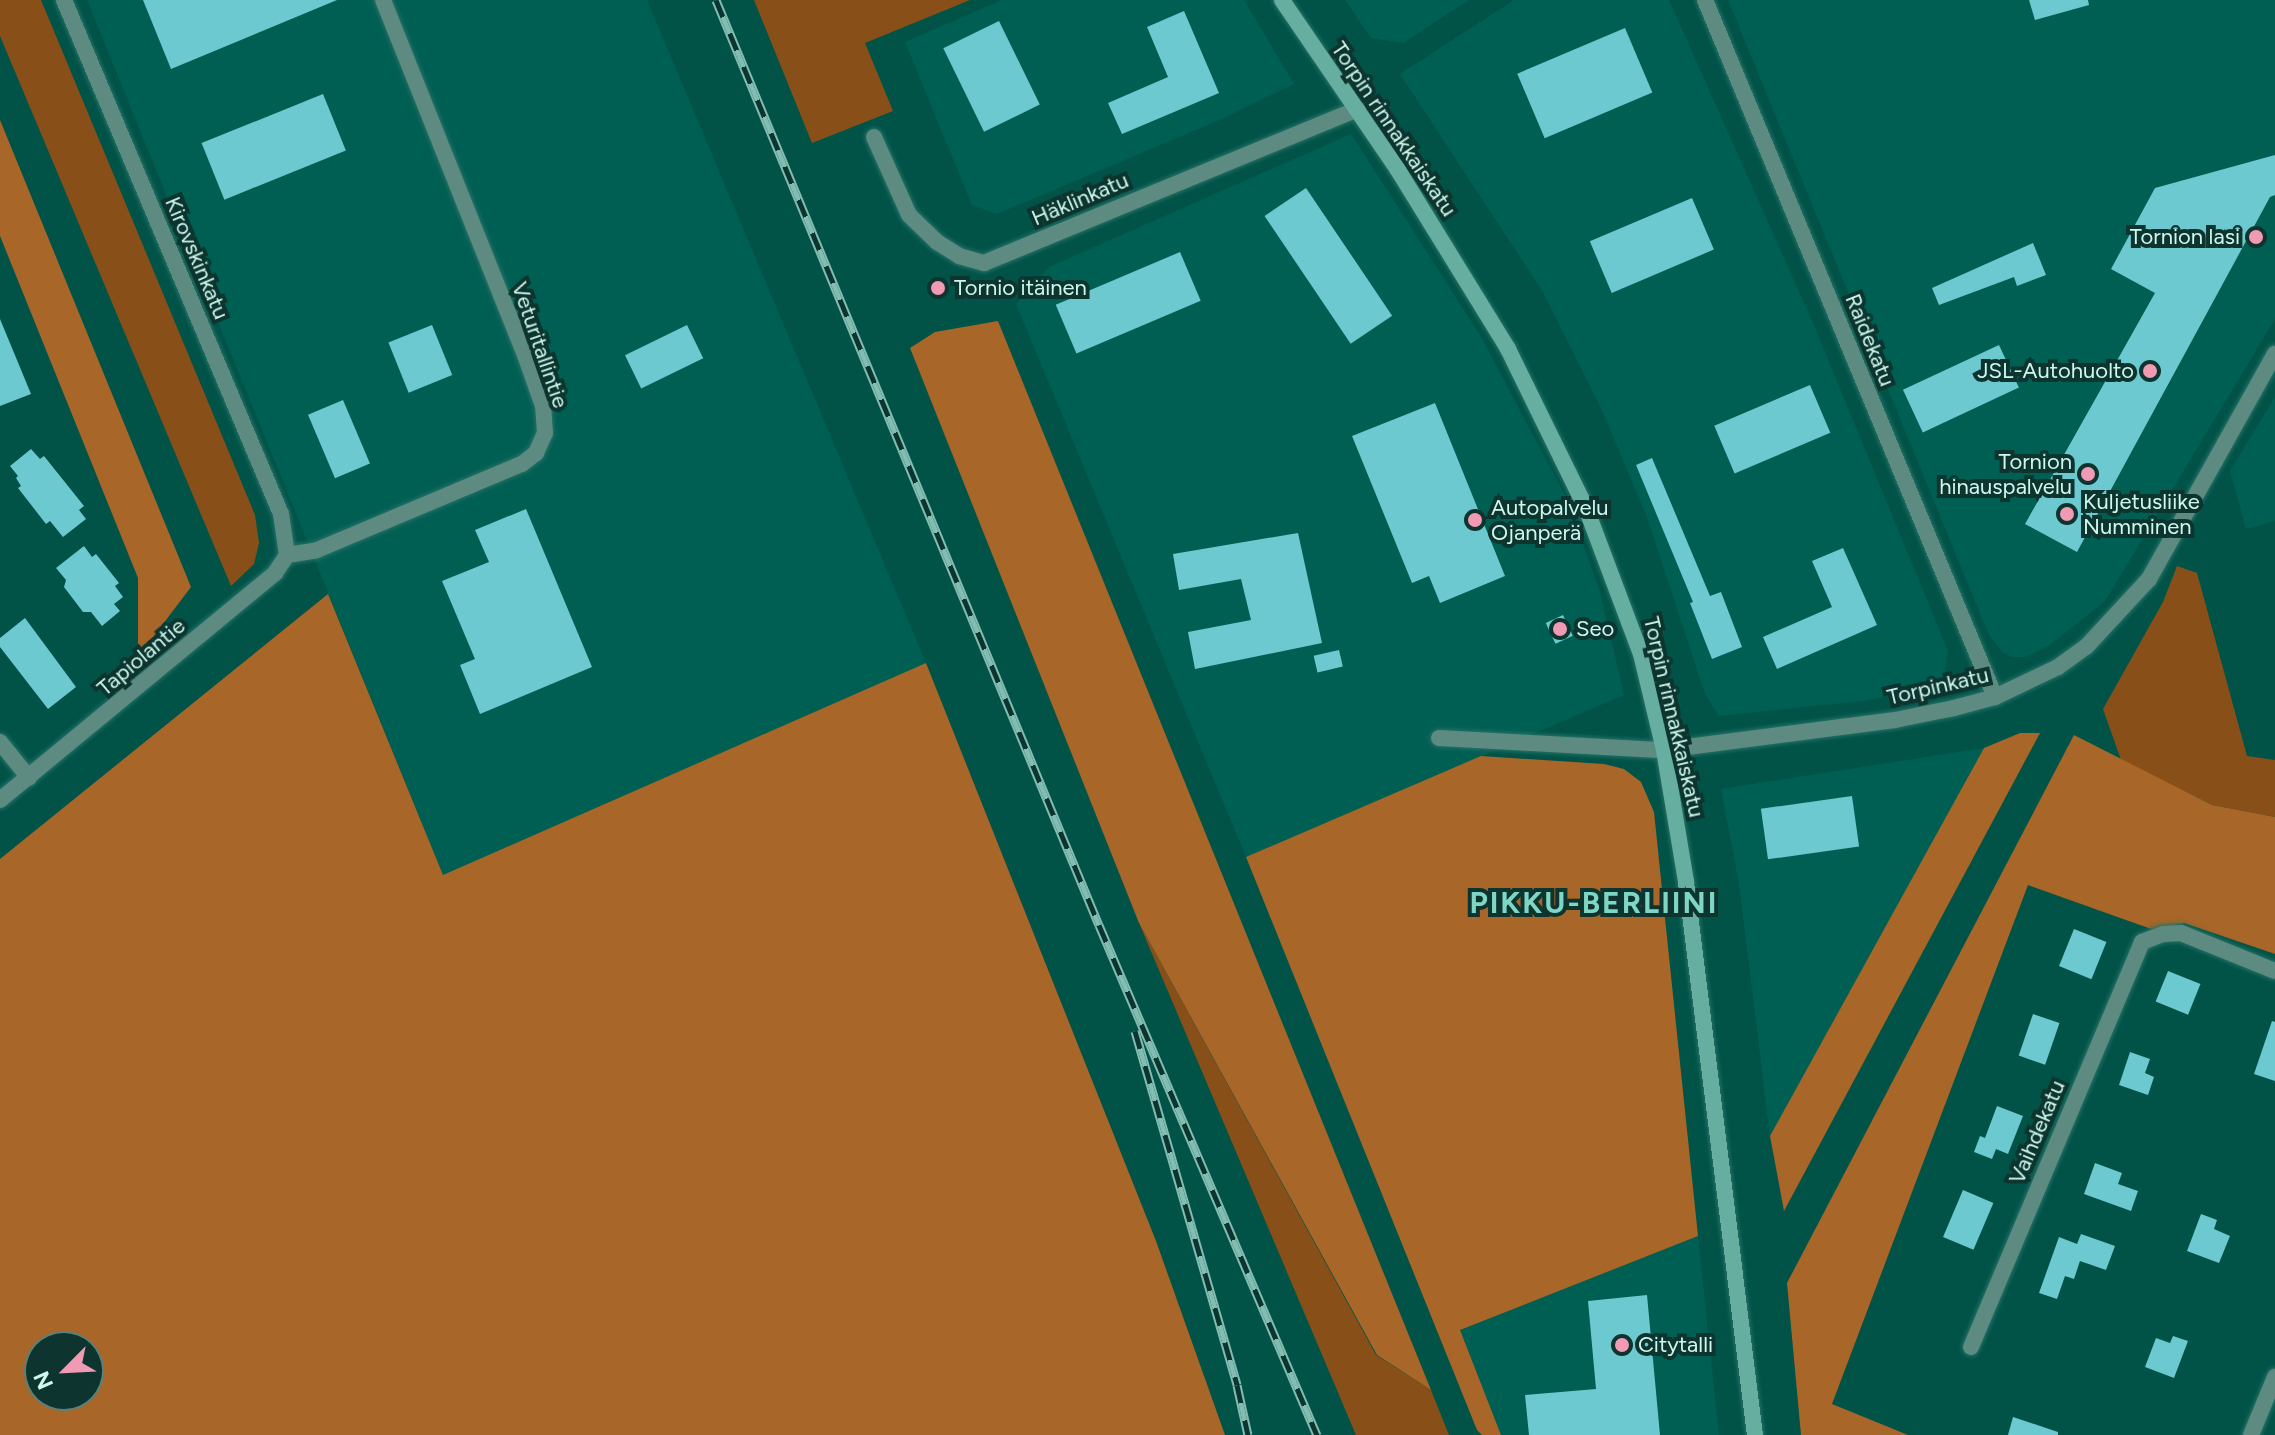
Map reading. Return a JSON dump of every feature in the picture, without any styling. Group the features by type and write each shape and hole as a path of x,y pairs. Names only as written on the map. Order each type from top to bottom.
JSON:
{"main road":[{"name":"Torpin rinnakkaiskatu","path":"1282,0 1358,109 1471,287 1544,418 1620,592 1641,654 1664,750 1686,882 1755,1435"}],"street":[{"name":"Kirovskinkatu","path":"64,0 281,514 287,555"},
{"name":"Veturitallintie","path":"287,555 317,550 522,464 536,453 545,433 543,406 525,355 383,0"},
{"name":"Raidekatu","path":"1705,0 1995,697"},
{"name":"Häklinkatu","path":"874,137 909,215 948,249 984,263 1358,109"},
{"name":"Torpinkatu","path":"1439,738 1664,750 1895,720 1995,697 2058,667 2086,647 2149,579 2275,354"},
{"name":"Tapiolantie","path":"0,800 275,573 287,555"},
{"path":"0,742 29,778"},
{"name":"Vaihdekatu","path":"1971,1347 2135,954 2150,938 2181,933 2275,971"},
{"path":"2251,1435 2275,1377"}],"shaded area":[{"path":"0,0 41,0 255,515 259,543 254,564 231,586 0,36"},
{"path":"87,0 647,0 926,663 443,875"},
{"path":"754,0 970,0 865,43 893,111 812,143"},
{"path":"1002,0 1244,0 1294,84 1217,121 997,214 972,205 905,42"},
{"path":"1345,0 1469,0 1403,43 1371,38"},
{"path":"1514,0 1669,0 1813,323 1948,651 1943,686 1863,701 1719,716 1705,694 1647,517 1601,408 1543,292 1400,74"},
{"path":"1728,0 2275,0 2275,319 2105,601 2050,645 2025,657 2012,657 2002,652 1989,635"},
{"path":"0,120 191,587 138,657 138,578 0,236"},
{"path":"1351,134 1480,335 1567,499 1600,592 1624,695 1246,857 1016,304 1049,267"},
{"path":"998,321 1431,1390 1377,1355 1139,923 910,348 935,332"},
{"path":"2275,397 2275,521 2246,529 2230,471"},
{"path":"2177,566 2197,573 2247,756 2275,760 2275,817 2212,805 2121,760 2103,709 2163,602"},
{"path":"328,594 443,875 926,663 1156,1241 1225,1435 0,1435 0,859"},
{"path":"2020,733 2040,733 1784,1211 1770,1136 1984,748"},
{"path":"2074,735 2212,805 2275,817 2275,954 2184,923 2154,930 2028,885 1832,1404 1908,1435 1801,1435 1787,1283"},
{"path":"1984,748 1770,1136 1739,884 1721,789"},
{"path":"1481,756 1604,764 1624,769 1641,782 1654,812 1698,1236 1460,1330 1501,1435 1482,1435 1477,1430 1246,857"},
{"path":"1139,923 1376,1355 1431,1390 1449,1435 1356,1435"},
{"path":"1698,1236 1719,1435 1501,1435 1459,1330"}],"building":[{"path":"143,0 337,0 171,69"},
{"path":"2029,0 2088,0 2089,5 2035,20"},
{"path":"1184,11 1219,93 1122,134 1108,103 1168,77 1147,27"},
{"path":"999,21 1040,105 984,132 943,48"},
{"path":"1625,28 1652,92 1545,138 1517,74"},
{"path":"323,94 346,151 224,200 202,143"},
{"path":"2275,155 2275,195 2270,197 2077,552 2025,524 2155,293 2111,269 2155,188"},
{"path":"1306,188 1392,316 1351,344 1265,216"},
{"path":"1692,198 1714,250 1612,293 1590,241"},
{"path":"2033,243 2046,275 2017,286 2014,277 1939,305 1932,288"},
{"path":"1180,252 1201,301 1076,354 1056,305"},
{"path":"0,319 31,394 0,406"},
{"path":"432,325 452,375 409,393 388,343"},
{"path":"687,325 703,358 641,389 625,355"},
{"path":"1999,345 2019,388 1923,432 1903,390"},
{"path":"1810,385 1830,433 1735,474 1714,426"},
{"path":"343,400 370,464 335,478 308,415"},
{"path":"1435,403 1505,576 1440,603 1429,576 1412,583 1352,436"},
{"path":"31,449 40,459 44,456 84,506 79,510 86,519 63,537 50,521 46,524 18,488 21,486 16,478 18,476 10,466"},
{"path":"1652,458 1710,596 1721,592 1742,647 1712,659 1690,603 1693,602 1636,465"},
{"path":"526,509 592,667 480,714 460,665 475,659 442,581 489,562 475,530"},
{"path":"1298,533 1322,643 1195,669 1188,632 1251,620 1241,579 1179,590 1173,554"},
{"path":"84,546 92,557 96,554 119,583 115,586 123,597 114,604 120,611 102,626 91,612 83,612 64,587 66,580 56,568"},
{"path":"1843,548 1877,625 1777,669 1763,637 1832,607 1812,561"},
{"path":"1563,615 1573,636 1556,644 1546,623"},
{"path":"25,618 76,687 48,709 0,647 0,638"},
{"path":"1339,650 1343,667 1317,672 1314,656"},
{"path":"1852,796 1859,847 1768,859 1761,809"},
{"path":"2074,929 2106,942 2091,979 2059,966"},
{"path":"2168,971 2200,984 2188,1015 2156,1002"},
{"path":"2033,1014 2059,1023 2045,1065 2019,1056"},
{"path":"2272,1021 2275,1022 2275,1081 2254,1074"},
{"path":"2130,1052 2150,1059 2145,1073 2154,1077 2148,1095 2119,1085"},
{"path":"1997,1106 2023,1116 2008,1154 1996,1149 1992,1159 1974,1152 1980,1136 1985,1138"},
{"path":"2095,1163 2122,1173 2118,1184 2138,1191 2131,1211 2084,1194"},
{"path":"1963,1190 1993,1203 1973,1250 1943,1237"},
{"path":"2201,1214 2217,1220 2214,1229 2230,1236 2219,1263 2187,1251"},
{"path":"2081,1234 2115,1246 2106,1270 2080,1261 2074,1279 2065,1276 2057,1299 2039,1293 2059,1237 2077,1244"},
{"name":"Citytalli","path":"1647,1295 1660,1435 1529,1435 1525,1395 1596,1389 1588,1301"},
{"path":"2173,1336 2188,1341 2174,1378 2145,1367 2156,1338 2170,1343"},
{"path":"2013,1417 2058,1432 2058,1435 2008,1435"}],"railway":[{"path":"716,0 1099,925 1317,1435"},
{"path":"1135,1031 1237,1385 1248,1435"}],"place":[{"name":"Tornion lasi","path":"2256,237"},
{"name":"Tornio itäinen","path":"938,288"},
{"name":"JSL-Autohuolto","path":"2150,371"},
{"name":"Tornion hinauspalvelu","path":"2088,474"},
{"name":"Kuljetusliike Numminen","path":"2067,514"},
{"name":"Autopalvelu Ojanperä","path":"1475,520"},
{"name":"Seo","path":"1560,629"},
{"name":"Citytalli","path":"1622,1345"}],"district":[{"name":"PIKKU-BERLIINI","path":"1594,903"}]}
